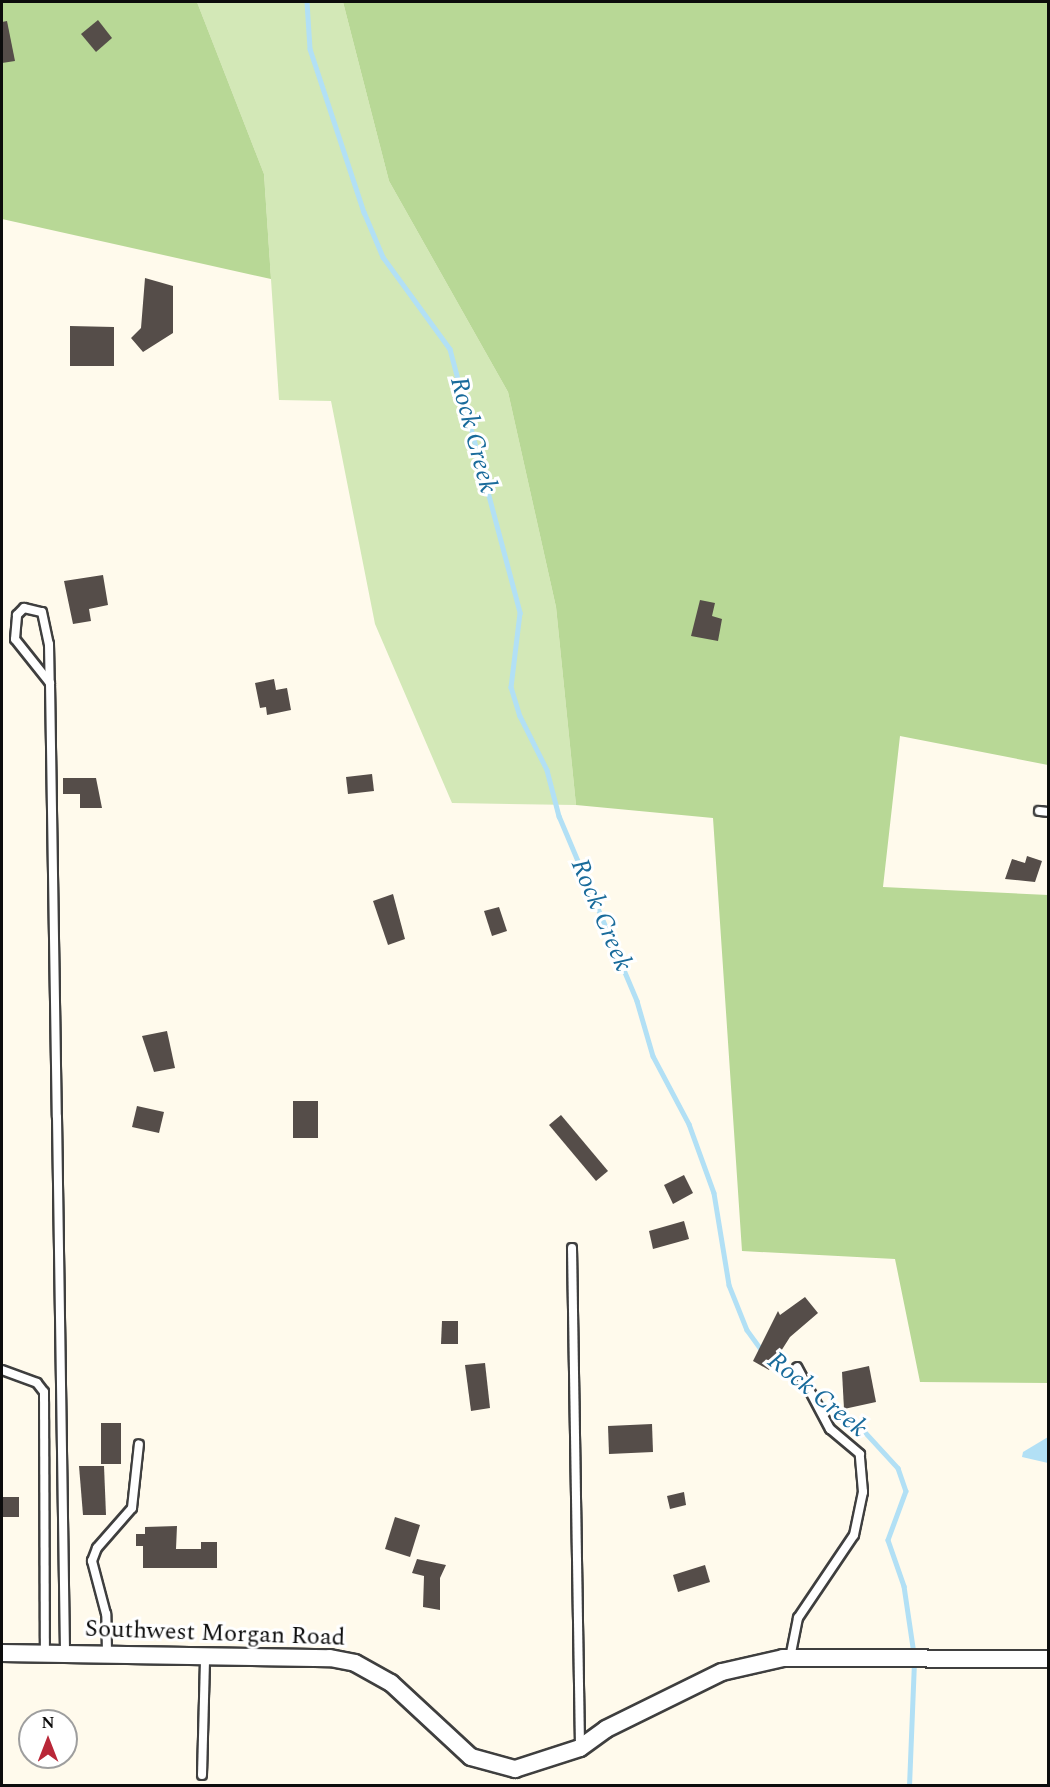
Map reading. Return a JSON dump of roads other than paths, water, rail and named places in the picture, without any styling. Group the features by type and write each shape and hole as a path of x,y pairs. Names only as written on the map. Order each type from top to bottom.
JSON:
{"street":[{"name":"Southwest Morgan Road","path":"2,1653 65,1652 205,1657 330,1658 355,1664 391,1683 471,1757 492,1767 515,1769 580,1748 606,1729 722,1672 790,1658 1048,1659"}],"lane":[{"path":"50,684 15,639 16,615 24,608 35,607 47,624 50,684 65,1652"},
{"path":"572,1248 580,1748"},
{"path":"790,1658 798,1618 854,1535 863,1492 860,1454 830,1429 797,1367"},
{"path":"2,1370 37,1383 44,1392 45,1652"},
{"path":"106,1653 106,1614 92,1561 97,1548 132,1508 139,1444"},
{"path":"202,1775 205,1657"}],"water":[{"path":"1048,1437 1048,1463 1022,1457 1023,1452"}],"waterway":[{"name":"Rock Creek","path":"307,2 310,49 364,212 383,257 450,349 520,613 511,687 520,716 547,770 559,816 637,1001 653,1056 689,1124 714,1193 729,1285 747,1330 762,1351"},
{"name":"Rock Creek","path":"769,1361 809,1393"},
{"name":"Rock Creek","path":"818,1400 864,1431 898,1468 906,1491 888,1540 904,1586 914,1654"},
{"name":"Rock Creek","path":"909,1786 914,1662"}]}
